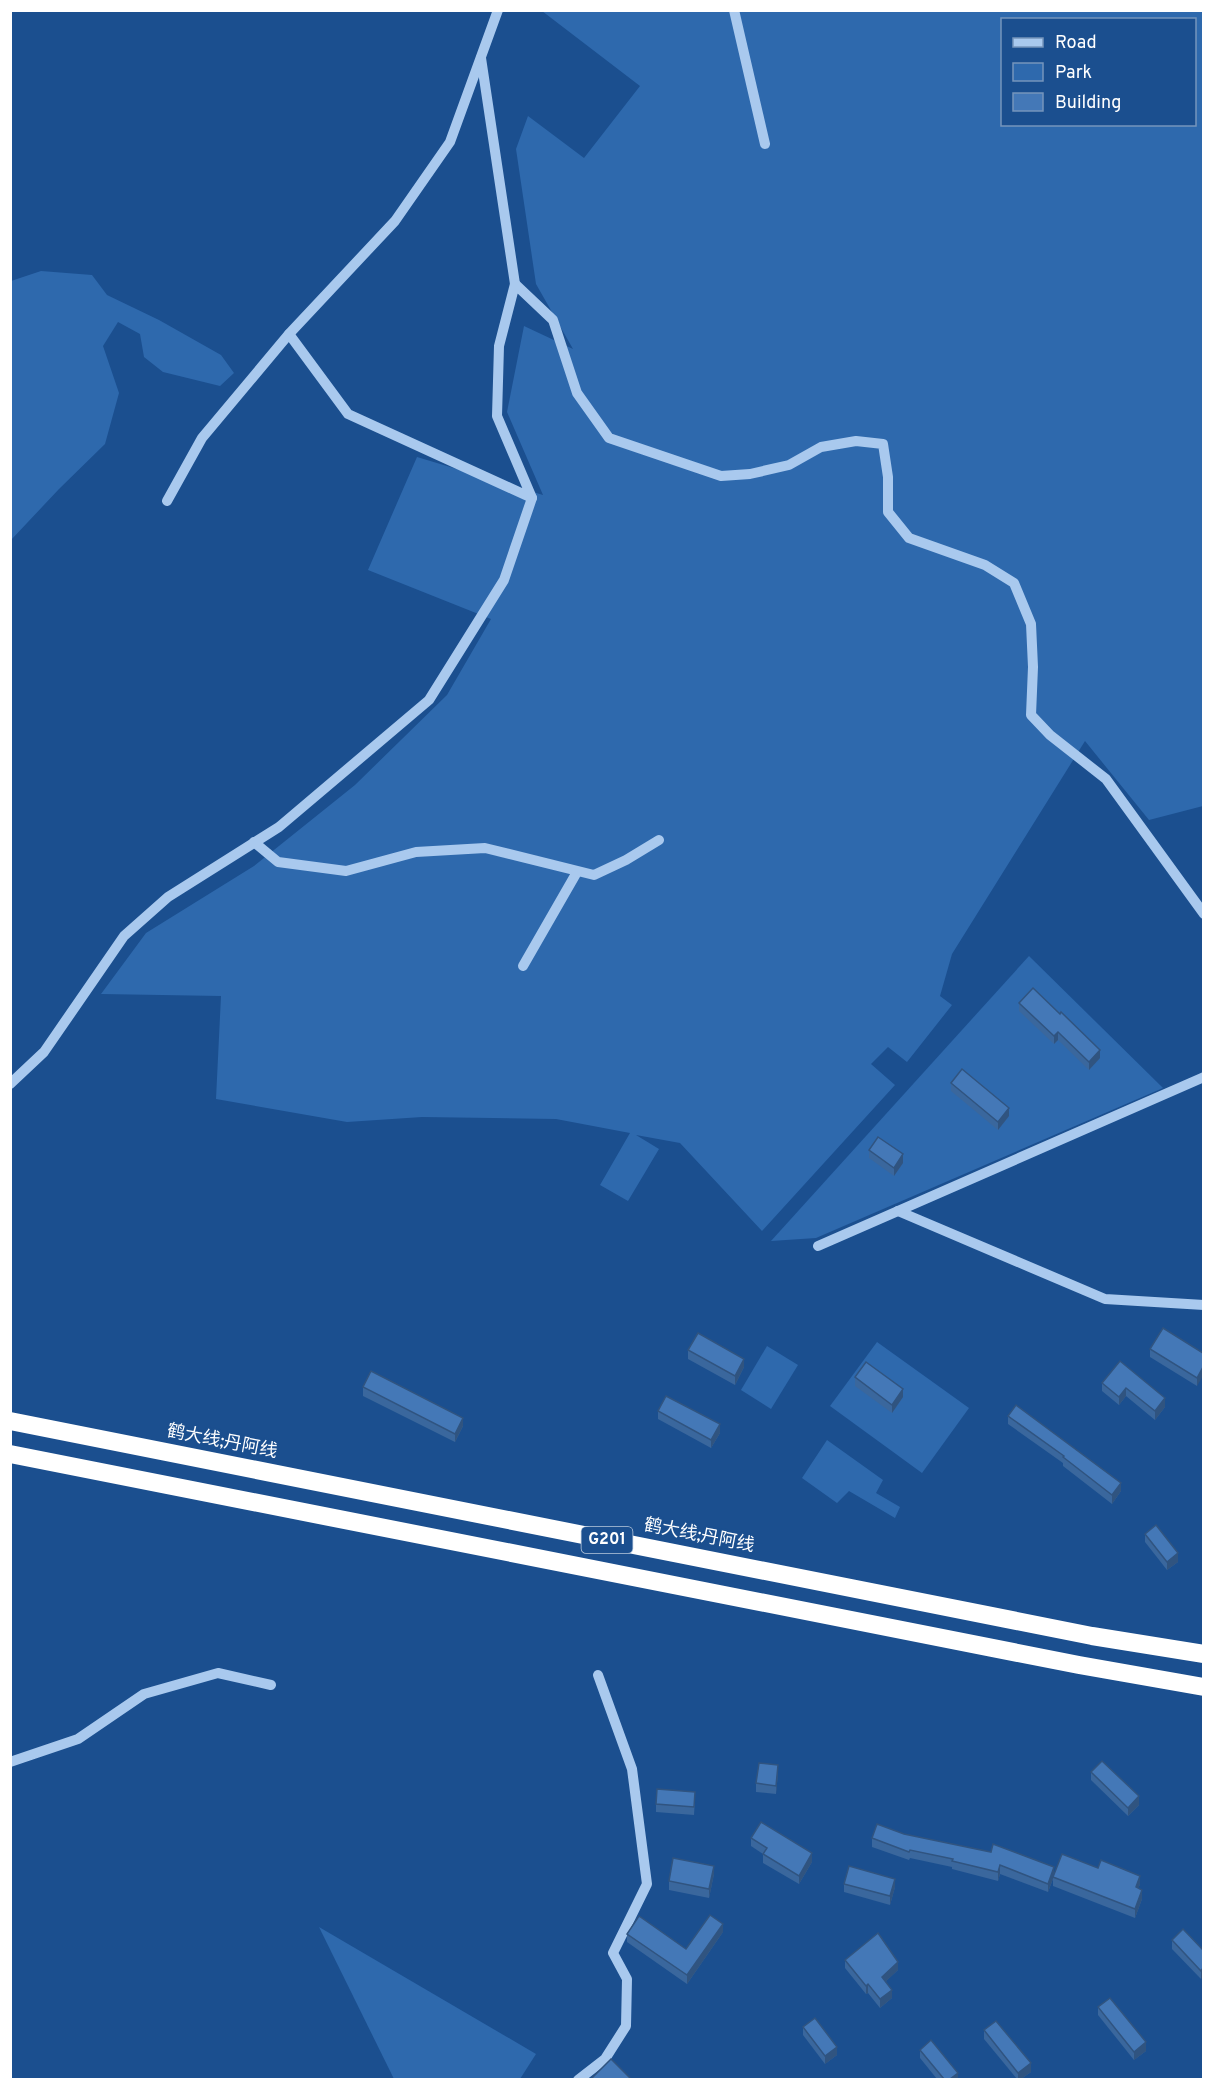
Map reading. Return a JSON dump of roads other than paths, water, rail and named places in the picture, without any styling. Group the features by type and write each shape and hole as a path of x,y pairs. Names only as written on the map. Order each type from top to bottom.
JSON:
{"highway":[{"name":"鹤大线;丹阿线","path":"10,1421 1081,1634 1203,1654"},
{"name":"G201","path":"10,1454 1079,1665 1203,1687"}],"street":[{"path":"167,501 202,438 289,334 394,221 450,142 498,10"},
{"path":"734,10 765,144"},
{"path":"10,1084 44,1052 124,936 168,897 279,827 429,700 504,580 531,498 497,416 499,346 515,284 481,57"},
{"path":"515,284 553,320 577,393 609,438 721,476 750,474 789,465 821,447 856,441 883,444 888,477 888,512 909,538 986,565 1014,583 1031,624 1033,667 1031,716 1050,735 1106,779 1203,914"},
{"path":"289,334 348,414 531,498"},
{"path":"254,842 278,861 346,871 416,852 484,848 594,875 626,860 659,840"},
{"path":"523,966 577,872"},
{"path":"818,1246 1203,1077"},
{"path":"898,1211 1106,1299 1203,1305"},
{"path":"10,1762 78,1739 144,1694 218,1672 271,1685"},
{"path":"578,2079 605,2059 626,2026 627,1979 613,1953 647,1884 632,1770 598,1676"}]}
